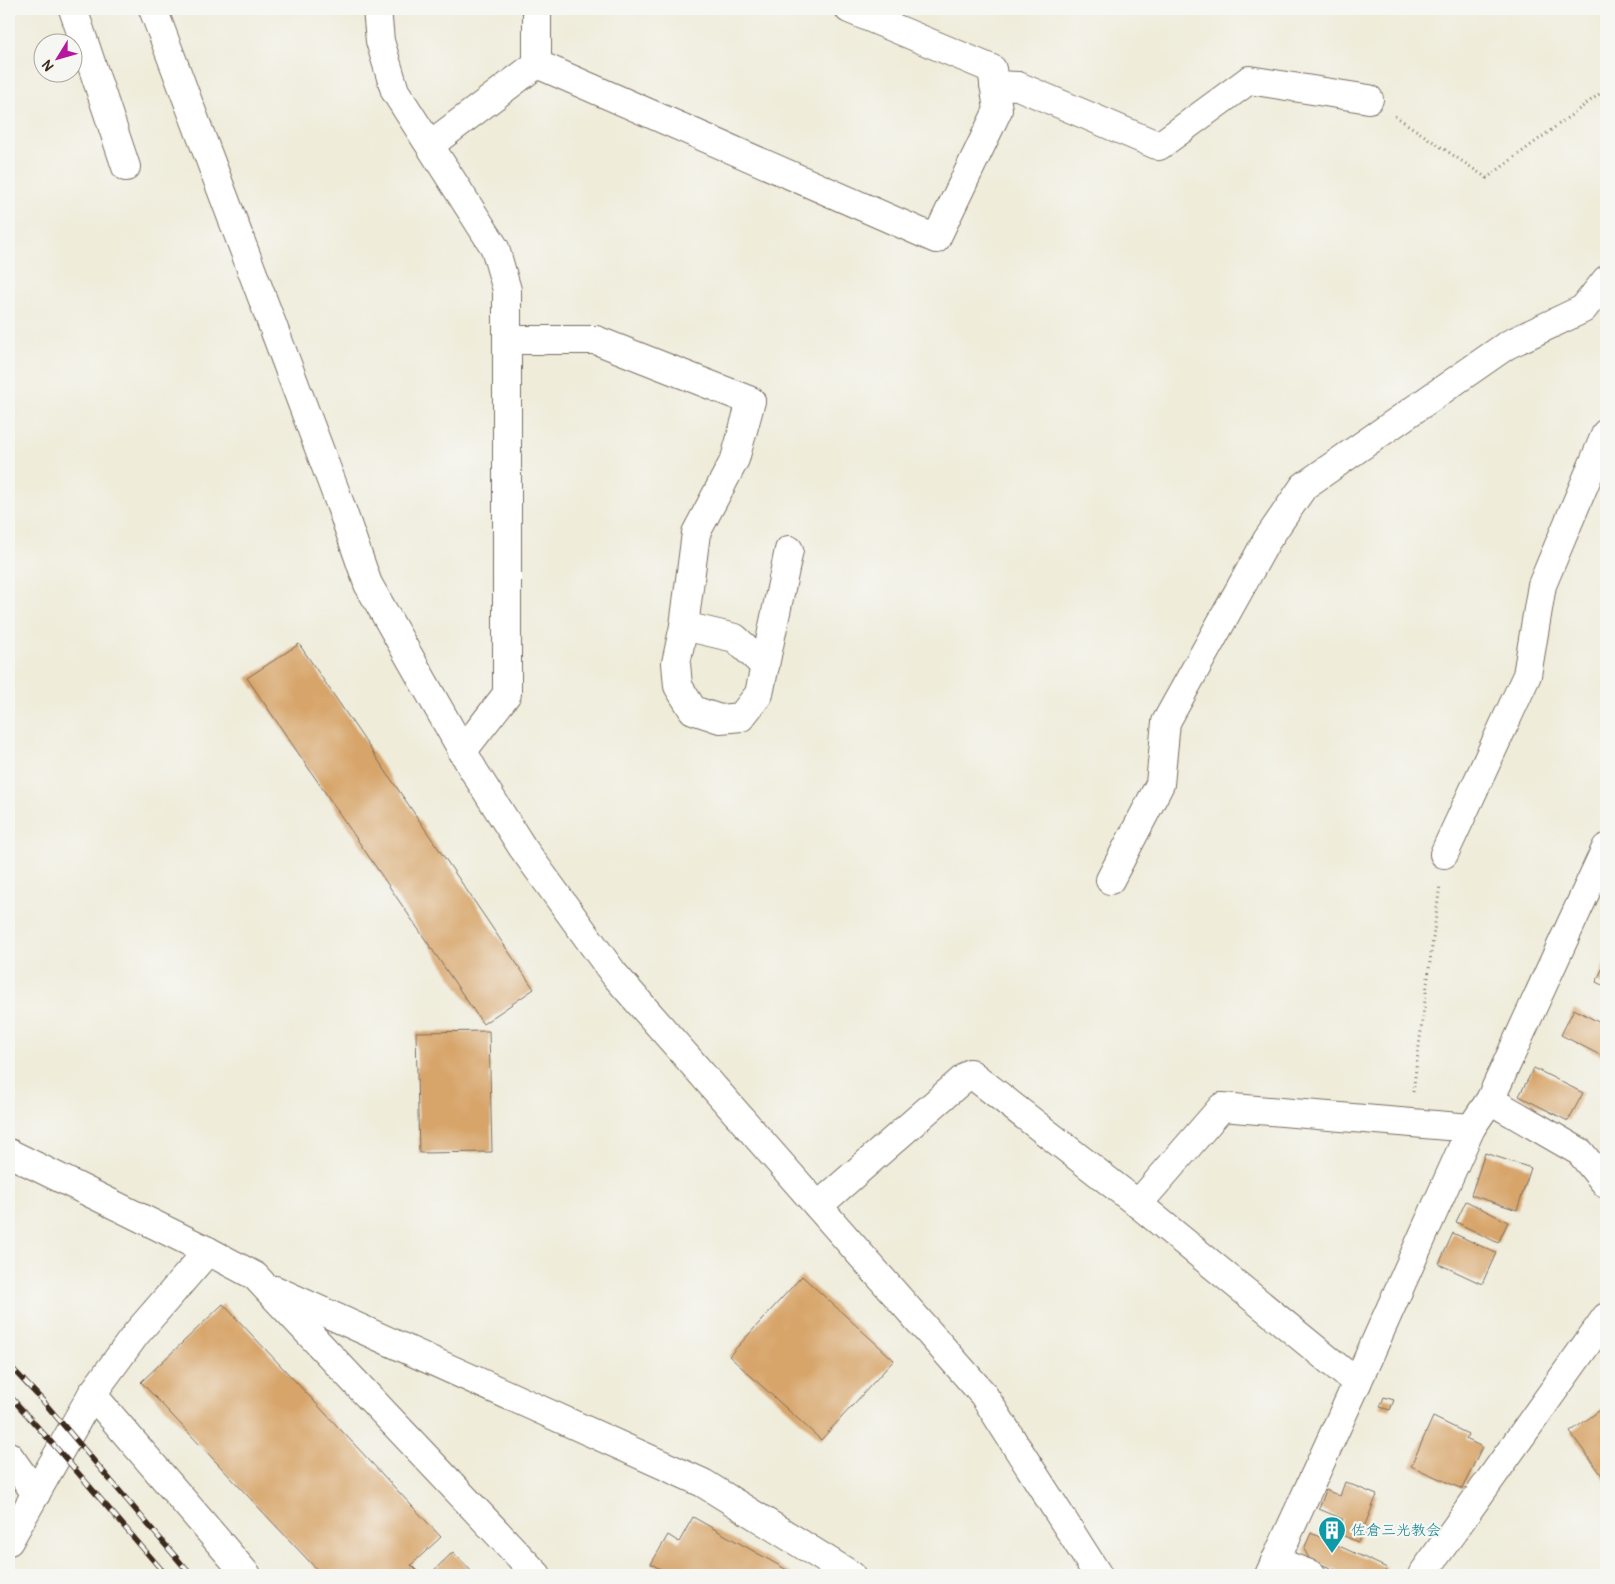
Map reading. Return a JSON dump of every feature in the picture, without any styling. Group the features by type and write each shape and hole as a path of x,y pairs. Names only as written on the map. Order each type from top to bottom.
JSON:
{"street":[{"path":"73,9 126,167"},
{"path":"153,9 337,495 368,584 462,752 522,847 614,974 983,1394 1098,1575"},
{"path":"377,9 380,42 395,91 495,248 507,290 508,694 462,752"},
{"path":"538,9 538,64"},
{"path":"538,64 936,239 998,110 992,69 849,9"},
{"path":"430,145 538,64"},
{"path":"994,85 1018,86 1160,146 1249,80 1369,99"},
{"path":"1110,880 1160,784 1166,722 1267,540 1304,486 1507,346 1583,309 1606,280"},
{"path":"507,340 596,340 751,401 735,459 696,532 684,626 676,663 678,686 693,710 720,719 741,716 759,694 789,550"},
{"path":"1444,854 1527,675 1542,585 1606,433"},
{"path":"684,626 735,638 765,666"},
{"path":"1312,1575 1272,1568 1472,1128 1490,1100 1606,848"},
{"path":"818,1206 970,1074 1138,1204 1357,1384"},
{"path":"1490,1100 1580,1152 1606,1184"},
{"path":"1138,1204 1222,1107 1472,1128"},
{"path":"9,1153 255,1276 537,1575"},
{"path":"9,1541 92,1394 136,1334 208,1251"},
{"path":"264,1285 703,1483 851,1575"},
{"path":"1422,1575 1606,1317"},
{"path":"92,1394 247,1575"},
{"path":"9,1456 36,1494"}],"path":[{"path":"1369,99 1487,178 1606,89"},
{"path":"1409,1123 1444,854"}],"building":[{"path":"299,644 534,989 483,1024 247,678"},
{"path":"1606,961 1606,987 1596,982"},
{"path":"1574,1009 1606,1026 1606,1047 1602,1056 1561,1035"},
{"path":"489,1031 492,1152 419,1153 416,1032"},
{"path":"1534,1068 1583,1093 1568,1121 1519,1096"},
{"path":"1485,1153 1531,1168 1517,1210 1471,1195"},
{"path":"1466,1201 1508,1222 1498,1243 1456,1222"},
{"path":"1453,1233 1496,1253 1482,1284 1439,1264"},
{"path":"802,1276 894,1360 821,1440 729,1356"},
{"path":"223,1304 441,1537 411,1565 421,1575 322,1575 141,1382"},
{"path":"1384,1397 1394,1400 1390,1410 1380,1407"},
{"path":"1603,1408 1606,1413 1606,1481 1570,1432"},
{"path":"1433,1417 1468,1434 1466,1439 1482,1447 1462,1489 1411,1466"},
{"path":"1345,1482 1377,1495 1358,1542 1337,1533 1343,1519 1319,1509 1326,1490 1340,1496"},
{"path":"693,1517 796,1575 672,1575 651,1564 668,1535 679,1542"},
{"name":"佐倉三光教会","path":"1311,1533 1387,1568 1383,1575 1348,1575 1310,1560 1304,1549"},
{"path":"453,1552 475,1575 429,1575"}],"railway":[{"path":"9,1365 43,1401 191,1575"},
{"path":"9,1395 166,1575"}],"place":[{"name":"佐倉三光教会","path":"1332,1554"}]}
